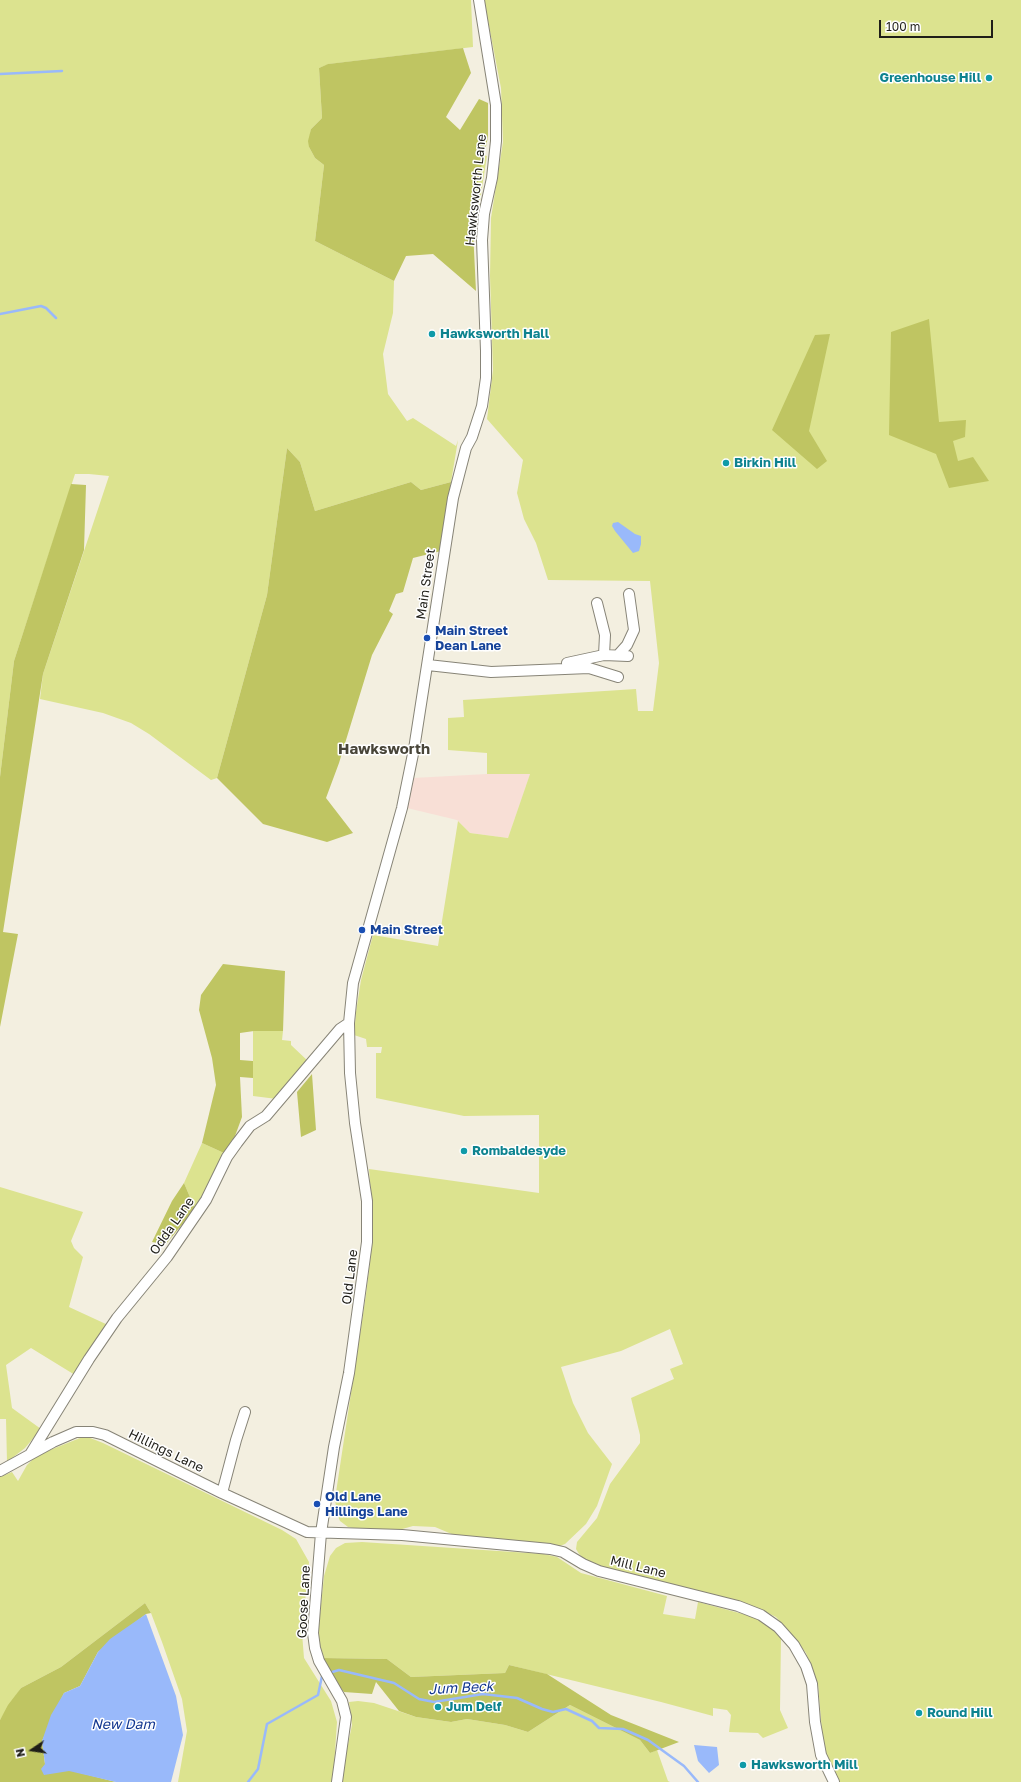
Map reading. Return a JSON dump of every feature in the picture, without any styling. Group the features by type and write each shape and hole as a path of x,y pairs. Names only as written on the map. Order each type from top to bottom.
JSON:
{"street":[{"name":"Hawksworth Lane","path":"453,498 466,448 472,437 482,406 486,378 482,240 484,214 492,178 496,141 496,105 479,0"},
{"name":"Main Street","path":"349,1023 353,983 402,808 428,665 447,528 453,498"},
{"path":"491,672 505,664 571,663 604,655 623,656 634,630 629,594"},
{"path":"597,603 605,635 604,655"},
{"path":"428,665 491,672 589,668 618,677"},
{"name":"Odda Lane","path":"30,1456 117,1318 167,1257 203,1205 227,1157 236,1143 250,1126 266,1116 340,1029 349,1023"},
{"name":"Old Lane","path":"321,1532 334,1447 349,1373 367,1242 367,1201 355,1123 350,1073 349,1023"},
{"path":"222,1493 245,1412"},
{"name":"Hillings Lane","path":"0,1471 30,1456 53,1442 76,1432 93,1432 105,1435 295,1528 307,1532 321,1532"},
{"name":"Goose Lane","path":"321,1532 313,1633 314,1648 324,1670 342,1701 346,1717 337,1782"},
{"name":"Mill Lane","path":"321,1532 402,1536 550,1549 563,1552 583,1564 599,1571 738,1606 761,1615 778,1627 794,1645 806,1666 812,1684 821,1755 834,1782"}],"shaded area":[{"path":"487,774 530,774 508,838 470,833 457,820 407,808 413,778"}],"green space":[{"path":"0,0 471,0 473,47 329,64 319,68 322,118 311,129 309,147 315,158 324,165 315,241 394,281 393,313 383,354 388,394 407,421 413,418 456,446 458,440 451,482 421,490 411,482 315,511 300,462 287,448 267,595 217,778 211,780 149,734 131,723 103,713 40,699 43,674 109,476 89,474 75,474 14,661 0,777"},
{"path":"484,0 1021,0 1021,1782 839,1782 832,1771 823,1744 818,1684 806,1653 776,1617 762,1610 733,1600 599,1567 588,1563 579,1554 576,1549 577,1542 597,1518 610,1484 640,1443 640,1435 631,1398 674,1379 670,1369 683,1364 670,1329 621,1351 561,1367 573,1403 588,1433 612,1464 597,1506 586,1524 565,1544 560,1546 454,1535 435,1527 413,1526 395,1531 358,1529 348,1527 340,1521 337,1514 335,1499 371,1252 372,1208 369,1169 539,1193 539,1115 464,1116 376,1098 376,1053 381,1053 382,1047 367,1047 366,1039 354,1035 361,980 373,935 438,946 458,821 470,833 508,838 530,774 487,774 487,753 448,750 448,718 464,717 463,700 636,689 638,711 653,711 659,663 650,581 548,580 536,543 524,519 517,493 523,460 487,419 493,370 490,276 491,218 503,142 501,88"},
{"path":"463,48 471,73 446,117 460,130 479,99 488,103 488,137 472,210 476,291 433,254 406,256 394,281 315,241 324,165 315,158 309,147 308,141 311,129 322,118 319,68 328,64"},
{"path":"484,155 487,156 475,232 473,232 472,210"},
{"path":"929,319 939,422 966,420 965,437 953,441 958,461 973,457 989,481 949,488 936,454 889,435 891,332"},
{"path":"830,334 809,431 827,461 817,469 772,430 815,335"},
{"path":"287,448 300,462 315,511 411,482 421,490 451,482 441,551 413,558 403,592 396,594 389,611 393,614 372,655 339,763 326,798 353,833 327,842 263,824 217,778 267,595"},
{"path":"71,484 86,485 84,550 43,674 3,932 18,934 0,1027 0,777 14,661"},
{"path":"223,964 285,971 283,1031 254,1031 240,1033 240,1060 253,1061 253,1078 240,1077 242,1117 235,1136 224,1153 202,1143 216,1085 212,1058 199,1010 201,995"},
{"path":"253,1031 283,1031 282,1040 291,1041 291,1045 309,1062 277,1099 253,1096"},
{"path":"312,1074 316,1130 301,1137 297,1092"},
{"path":"202,1143 224,1153 212,1183 195,1209 184,1183"},
{"path":"184,1183 195,1209 166,1244 152,1242 172,1201"},
{"path":"0,1187 83,1212 71,1241 74,1248 83,1257 69,1307 108,1325 75,1375 31,1348 6,1365 12,1408 41,1429 25,1448 7,1462 6,1419 0,1419"},
{"path":"85,1436 103,1443 282,1530 296,1539 309,1562 302,1633 304,1658 331,1701 337,1722 333,1782 178,1782 187,1731 182,1699 151,1613 145,1603 61,1667 21,1688 0,1720 0,1477 12,1472 18,1481 27,1465 34,1458"},
{"path":"362,1542 544,1554 557,1557 581,1573 667,1596 663,1614 695,1619 698,1602 758,1618 773,1628 781,1638 780,1710 788,1728 763,1738 758,1733 729,1732 731,1715 727,1710 713,1708 713,1716 509,1665 505,1673 411,1677 387,1659 322,1658 318,1633 324,1576 330,1556 336,1548 345,1543"},
{"path":"145,1603 151,1613 146,1614 98,1652 80,1686 64,1693 42,1741 45,1764 116,1782 0,1782 0,1720 8,1705 21,1688 61,1667"},
{"path":"322,1658 387,1659 411,1677 505,1673 509,1665 547,1674 611,1715 679,1742 650,1753 640,1740 570,1705 528,1732 505,1725 467,1719 451,1722 416,1717 399,1711 376,1682 372,1694 344,1692 327,1670"},
{"path":"358,1701 374,1703 416,1717 451,1722 467,1719 505,1725 528,1732 570,1705 640,1740 650,1753 657,1750 668,1781 670,1782 342,1782 343,1768 352,1725 349,1702"}],"water":[{"path":"618,522 635,534 641,536 639,551 633,553 615,531 612,526 613,523"},
{"name":"New Dam","path":"146,1614 176,1696 183,1735 171,1782 116,1782 69,1771 44,1775 41,1769 45,1764 42,1741 51,1715 64,1693 80,1686 98,1652 110,1639"},
{"path":"694,1745 717,1747 719,1765 709,1773 698,1761"}],"waterway":[{"path":"0,74 62,71"},
{"path":"0,314 41,306 46,308 56,318"},
{"name":"Jum Beck","path":"329,1673 339,1670 394,1683 419,1699 434,1702 483,1694 517,1698 553,1712 566,1709 592,1721 599,1728 623,1729 648,1740 684,1766 698,1782"},
{"name":"Jum Beck","path":"248,1782 258,1769 267,1724 318,1695 322,1676 325,1675"}],"place":[{"name":"Greenhouse Hill","path":"989,78"},
{"name":"Hawksworth Hall","path":"432,334"},
{"name":"Birkin Hill","path":"726,463"},
{"name":"Main Street Dean Lane","path":"427,638"},
{"name":"Main Street","path":"362,930"},
{"name":"Rombaldesyde","path":"464,1151"},
{"name":"Old Lane Hillings Lane","path":"317,1504"},
{"name":"Jum Delf","path":"438,1707"},
{"name":"Round Hill","path":"919,1713"},
{"name":"Hawksworth Mill","path":"743,1765"}],"district":[{"name":"Hawksworth","path":"384,749"}]}
